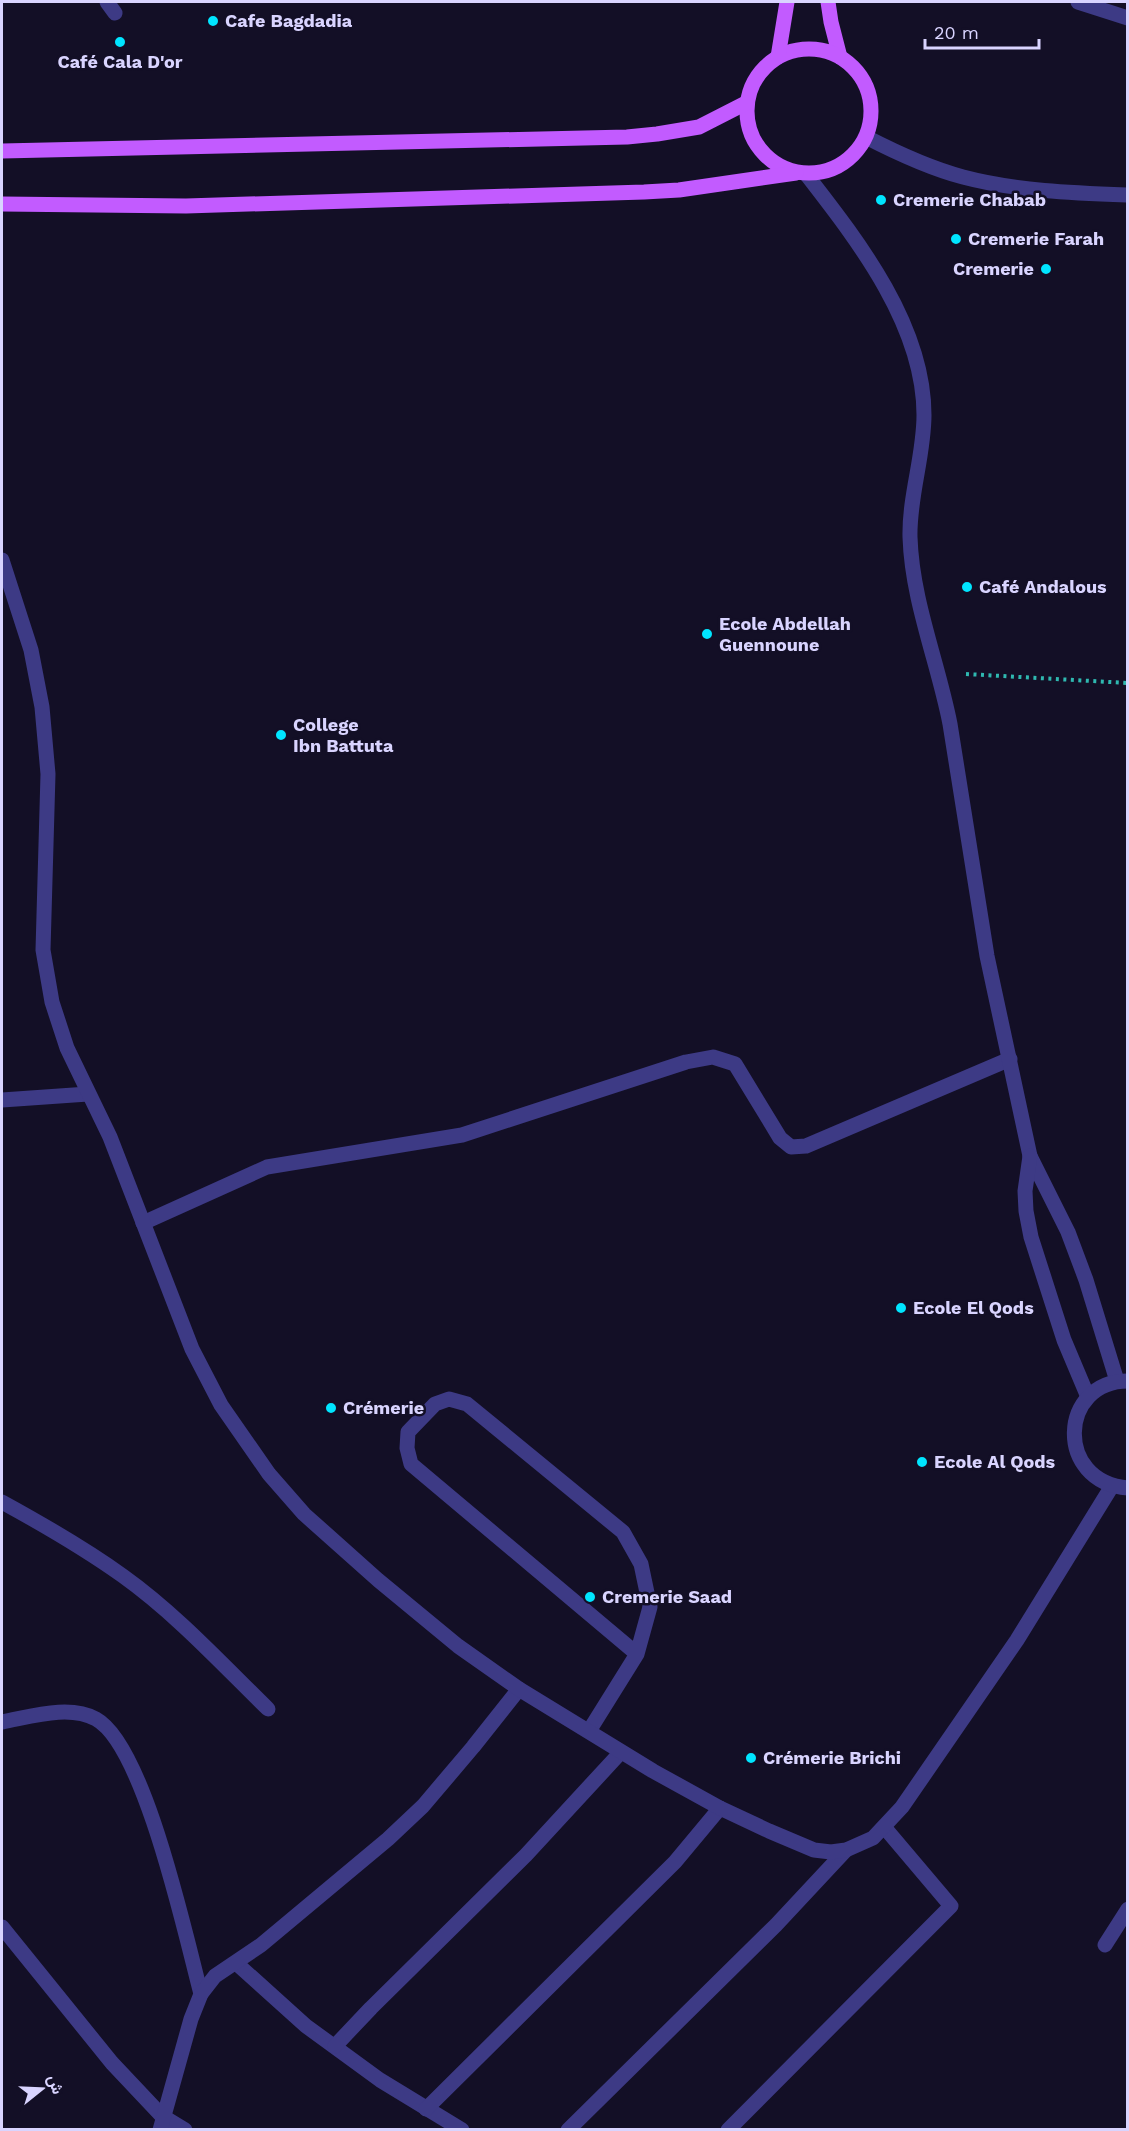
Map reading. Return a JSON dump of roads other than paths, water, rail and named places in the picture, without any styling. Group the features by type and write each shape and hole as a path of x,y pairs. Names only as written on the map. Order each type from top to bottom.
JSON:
{"main road":[{"path":"778,57 787,2"},
{"path":"828,2 840,57"},
{"path":"2,204 186,206 644,192 679,190 828,171 846,161 861,146 866,137 871,110 865,83 854,68 840,57 813,49 795,50 770,62 752,84 746,103 747,124 761,152 777,165 801,173"},
{"path":"2,151 627,137 699,127 746,103"}],"street":[{"path":"1078,2 1128,18"},
{"path":"866,137 912,159 964,178 1029,189 1128,195"},
{"path":"2,560 31,650 42,707 48,774 44,950 52,1002 67,1048 110,1137 192,1350 221,1405 269,1474 304,1514 378,1580 458,1646 519,1689 621,1752 720,1808 814,1850 831,1852 846,1850 873,1838 885,1828 913,1792 1120,1487 1093,1476 1079,1459 1073,1437 1076,1416 1088,1397 1101,1387 1122,1381 1068,1232 1030,1156 987,956 955,750 939,672 920,604 910,538 912,495 924,415 918,371 902,321 874,266 801,173"},
{"path":"143,1223 267,1167 462,1134 686,1062 713,1057 735,1064 780,1138 791,1147 806,1146 1010,1059"},
{"path":"2,1100 88,1094"},
{"path":"1030,1156 1025,1191 1031,1237 1060,1329 1088,1397"},
{"path":"589,1731 637,1654 650,1607 641,1564 623,1532 467,1404 448,1399 435,1404 408,1432 407,1448 411,1464 637,1654"},
{"path":"2,1502 84,1548 124,1577 182,1625 268,1709"},
{"path":"161,2123 191,2019 201,1994 215,1976 270,1938 363,1861 423,1806 519,1689"},
{"path":"2,1722 64,1713 88,1716 98,1720 120,1744 132,1766 150,1811 201,1994"},
{"path":"335,2046 526,1855 621,1752"},
{"path":"426,2109 634,1904 675,1862 720,1808"},
{"path":"728,2130 951,1906 885,1828"},
{"path":"568,2130 776,1924 846,1850"},
{"path":"1105,1945 1128,1909"},
{"path":"2,1927 161,2123 185,2130"},
{"path":"236,1963 306,2026 380,2080 462,2130"}],"place":[{"name":"Cafe Bagdadia","path":"213,21"},
{"name":"Café Cala D'or","path":"120,42"},
{"name":"Cremerie Chabab","path":"881,200"},
{"name":"Cremerie Farah","path":"956,239"},
{"name":"Cremerie","path":"1046,269"},
{"name":"Café Andalous","path":"967,587"},
{"name":"Ecole Abdellah Guennoune","path":"707,634"},
{"name":"College Ibn Battuta","path":"281,735"},
{"name":"Ecole El Qods","path":"901,1308"},
{"name":"Crémerie","path":"331,1408"},
{"name":"Ecole Al Qods","path":"922,1462"},
{"name":"Cremerie Saad","path":"590,1597"},
{"name":"Crémerie Brichi","path":"751,1758"}]}
